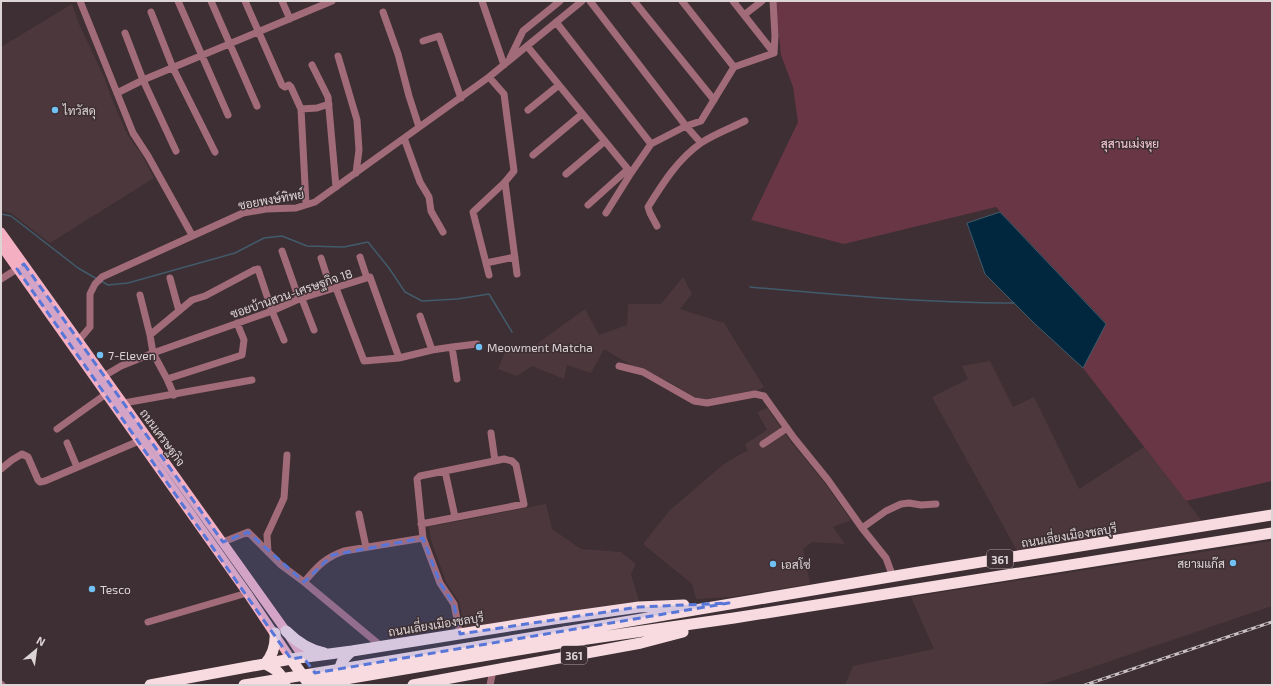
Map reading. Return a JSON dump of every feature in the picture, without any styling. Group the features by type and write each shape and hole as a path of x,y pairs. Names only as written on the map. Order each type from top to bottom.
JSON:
{"highway":[{"name":"ถนนเลี่ยงเมืองชลบุรี","path":"310,685 565,637 729,603 1272,515"},
{"name":"ถนนเลี่ยงเมืองชลบุรี","path":"244,685 565,637 734,618 1272,533"},
{"name":"ถนนเลี่ยงเมืองชลบุรี","path":"150,685 303,657 352,651 554,619 639,607 729,603"},
{"name":"ถนนเลี่ยงเมืองชลบุรี","path":"413,685 641,643 734,618"},
{"path":"286,631 297,642 311,649 318,652 334,653"},
{"path":"275,634 276,639 274,650 272,656 265,664 278,672 283,678 285,685"},
{"path":"345,685 342,682 339,673 340,664 345,656 352,651"},
{"path":"303,657 323,685"},
{"path":"291,659 310,685"}],"main road":[{"name":"ถนนเศรษฐกิจ","path":"1,232 21,267 106,394 247,593 291,659"},
{"name":"ถนนเศรษฐกิจ","path":"1,246 21,267 79,340 303,657"},
{"path":"178,496 186,490"}],"street":[{"path":"80,1 132,133 148,156 192,235"},
{"path":"178,1 228,115"},
{"path":"211,1 257,106"},
{"path":"245,1 282,85 285,87 289,85 291,86 301,109 306,204"},
{"path":"282,1 290,19"},
{"path":"117,93 143,80 290,19 317,4 332,1"},
{"path":"482,1 507,62"},
{"path":"507,62 523,31 560,1"},
{"name":"ซอยพงษ์ทิพย์","path":"79,340 90,327 90,294 95,284 102,277 242,213 266,209 296,208 315,202 489,77 582,1"},
{"path":"590,1 686,126 701,143"},
{"path":"634,1 714,100"},
{"path":"682,1 734,67"},
{"path":"733,1 774,53"},
{"path":"744,15 762,1"},
{"path":"773,1 775,36 774,53"},
{"path":"151,12 173,68 215,152"},
{"path":"383,12 398,54 419,127"},
{"path":"556,22 652,144"},
{"path":"125,32 143,80 176,151"},
{"path":"423,41 439,36 460,98"},
{"path":"527,46 629,171"},
{"path":"588,205 629,171 652,144 686,126 701,121 734,67 774,53"},
{"path":"338,56 357,120 359,150 356,173"},
{"path":"312,65 328,97 336,187"},
{"path":"489,77 504,94 514,171 505,182 473,212 489,275"},
{"path":"528,110 559,85"},
{"path":"301,109 317,108 329,104"},
{"path":"533,155 582,114"},
{"path":"657,226 648,207 660,187 677,164 701,143 745,120"},
{"path":"404,138 420,182 429,197 431,210 443,232"},
{"path":"566,174 605,141"},
{"path":"606,213 629,171"},
{"path":"505,182 517,274"},
{"path":"282,251 300,299 314,330"},
{"path":"486,263 515,256"},
{"path":"360,257 367,278"},
{"path":"321,258 364,361 399,358 432,350 477,344"},
{"path":"1,279 21,267"},
{"path":"150,335 192,300 205,296 258,269 272,311 284,340"},
{"name":"ซอยบ้านสวน-เศรษฐกิจ 18","path":"104,376 121,366 153,353 272,311 300,299 370,277 399,358"},
{"path":"170,278 179,311"},
{"path":"140,295 153,353 174,395"},
{"path":"420,316 432,350"},
{"path":"167,379 242,355 244,340 237,323"},
{"path":"452,347 457,379"},
{"path":"618,366 643,372 694,401 707,403 755,394 764,396 886,558 893,577"},
{"path":"124,403 252,380"},
{"path":"57,429 106,394"},
{"path":"763,444 788,428"},
{"path":"491,433 495,461"},
{"path":"1,469 22,454 28,457 40,482 138,441"},
{"path":"67,443 77,467"},
{"path":"268,552 267,535 284,498 287,454"},
{"path":"421,524 524,504 516,465 509,459 504,459 420,476 417,478 421,524 423,538 440,583 454,604 460,634"},
{"path":"445,471 455,517"},
{"path":"862,528 886,511 901,504 936,504"},
{"path":"359,514 366,547"},
{"path":"223,542 248,532 281,565 304,582 381,646"},
{"path":"304,582 323,562 332,555 344,551 423,538"},
{"path":"148,622 247,593"},
{"path":"490,685 493,670"}],"highlighted area":[{"path":"24,264 223,542 248,532 304,582 332,555 423,538 440,583 454,604 460,634 639,607 729,603 315,673 303,657 291,659 17,269"}],"shaded area":[{"name":"ไทวัสดุ","path":"72,4 79,24 105,79 127,134 142,155 154,178 50,243 11,213 1,210 1,47"},
{"path":"683,277 692,294 680,309 724,323 764,387 756,391 709,400 696,398 646,370 634,367 604,349 591,373 567,365 564,379 532,366 517,376 498,369 508,345 534,346 585,309 599,335 627,325 628,304 661,304"},
{"path":"990,361 1013,407 1034,397 1079,489 1144,447 1206,526 1020,556 932,397 968,379 962,366"},
{"path":"767,408 851,520 833,527 845,544 812,542 803,549 810,584 731,597 696,599 692,584 643,544 670,510 724,464 748,450 745,444 767,430 757,412"},
{"path":"546,504 552,529 581,549 621,552 636,564 631,574 640,604 465,630 459,602 446,582 431,540 429,527"},
{"path":"1272,541 1272,606 1040,685 845,685 853,666 934,649 911,597"}],"green space":[{"name":"สุสานเม่งหุย","path":"775,1 1272,1 1272,481 1186,501 1083,368 1106,323 996,207 844,244 751,220 798,122 793,87 781,55"}],"water":[{"path":"1000,212 1106,324 1083,368 1035,324 985,274 967,223"}],"waterway":[{"path":"1,214 11,216 78,268 97,279"},
{"path":"101,281 108,285 128,283 235,253 264,238 282,236 307,246 344,247 368,242 389,268 405,292 422,301 457,299 489,294 512,332"},
{"path":"750,287 849,296 981,303 1014,303"}],"railway":[{"path":"1085,685 1272,622"}],"place":[{"name":"ไทวัสดุ","path":"55,110"},
{"name":"Meowment Matcha","path":"479,347"},
{"name":"7-Eleven","path":"100,355"},
{"name":"สยามแก๊ส","path":"1233,563"},
{"name":"เอสโซ่","path":"773,564"},
{"name":"Tesco","path":"92,589"}]}
